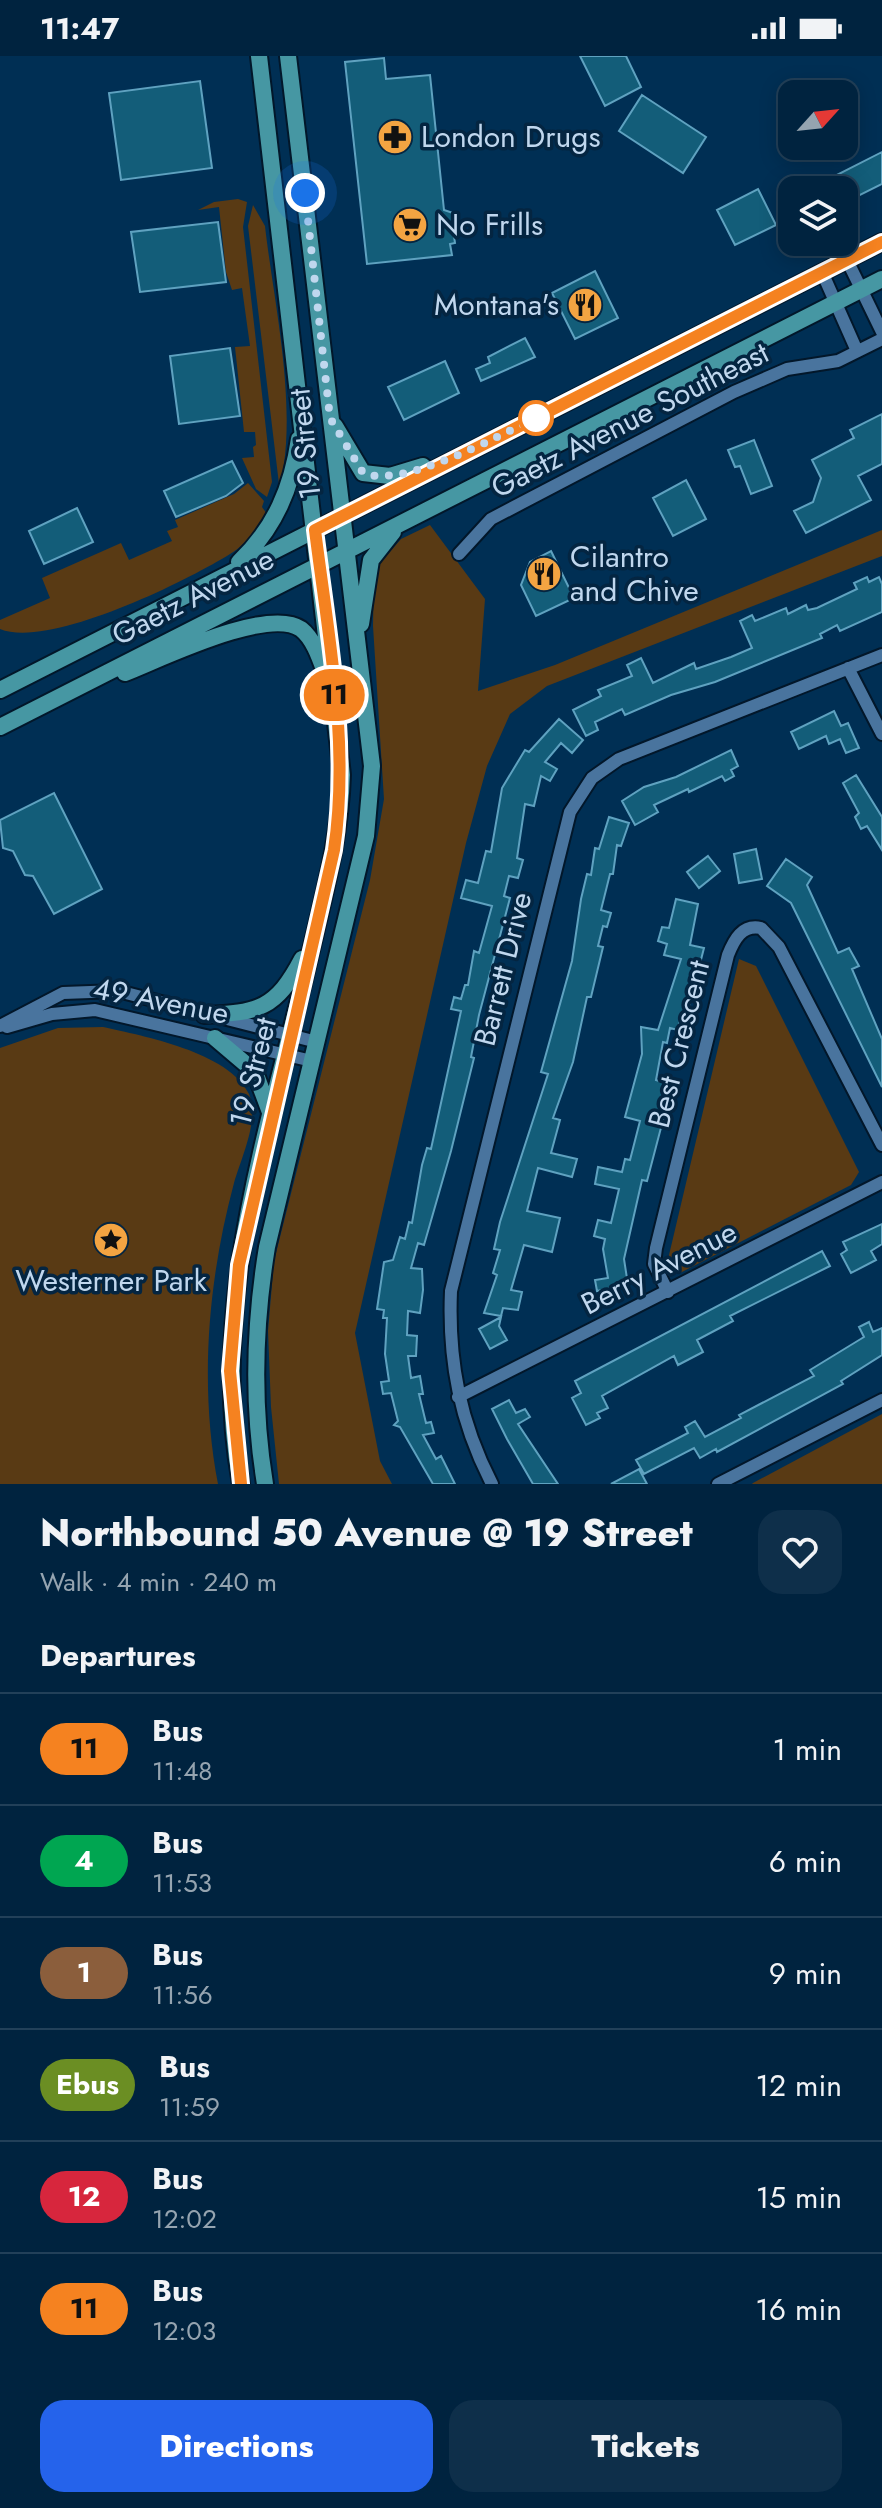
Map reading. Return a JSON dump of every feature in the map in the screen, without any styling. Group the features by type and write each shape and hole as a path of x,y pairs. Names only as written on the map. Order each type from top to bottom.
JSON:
{"main road":[{"name":"19 Street","path":"241,1484 230,1371 232,1319 239,1265 314,937 341,801 341,756 335,699 259,56"},
{"name":"19 Street","path":"265,1484 256,1391 259,1295 267,1247 358,873 371,799 370,748 288,56"},
{"name":"Gaetz Avenue","path":"0,690 882,242"},
{"name":"Gaetz Avenue","path":"0,727 882,279"},
{"path":"227,575 257,546 277,515 294,472 303,414"},
{"path":"330,418 354,463 369,475 390,476 456,457"},
{"path":"358,646 371,560 401,524"},
{"path":"42,705 205,642 240,630 280,623 301,629 310,640 335,699"},
{"path":"204,1015 243,1014 277,998 290,983 314,937"},
{"path":"215,1038 255,1072 271,1116"}],"street":[{"path":"847,260 882,332"},
{"path":"822,272 857,351"},
{"name":"Gaetz Avenue Southeast","path":"459,554 491,519 734,392 787,369 828,364 882,339"},
{"name":"Barrett Drive","path":"492,1484 473,1445 458,1397 450,1341 451,1291 562,836 576,801 592,778 619,759 882,655"},
{"path":"848,668 882,734"},
{"name":"Best Crescent","path":"668,1292 654,1264 656,1248 728,955 737,937 747,929 761,928 779,947 882,1145"},
{"name":"49 Avenue","path":"0,1027 63,993 95,990 130,993 204,1015 317,1042"},
{"name":"49 Avenue","path":"0,1027 52,1014 95,1010 312,1061"},
{"name":"Berry Avenue","path":"458,1397 882,1182"},
{"path":"718,1484 882,1400"}],"shaded area":[{"path":"238,199 247,202 243,227 272,482 267,497 256,489 242,458 254,457 253,447 256,445 255,432 244,432 235,347 250,346 242,288 232,290 226,272 219,207 198,210 214,202"},
{"path":"253,205 265,226 284,368 286,442 282,476 273,507 270,505 279,484 248,226"},
{"path":"248,483 264,501 262,507 267,514 251,536 230,554 116,610 50,630 22,633 0,629 0,620 50,598 42,578 121,543 129,560 172,541 167,531 178,527 175,520 234,494"},
{"path":"430,525 485,599 478,691 555,665 882,530 882,556 547,686 510,714 487,766 466,843 355,1333 380,1461 392,1484 279,1484 271,1407 268,1331 274,1261 370,880 384,799 373,626 374,570 401,539"},
{"path":"739,959 756,966 859,1172 851,1185 680,1273 665,1272"},
{"name":"Westerner Park","path":"103,1027 162,1041 205,1057 239,1079 252,1104 251,1127 234,1183 218,1257 209,1333 209,1409 218,1484 0,1484 0,1048 58,1028"},
{"path":"882,1414 882,1484 752,1484 753,1483"}],"building":[{"path":"580,56 626,56 641,87 605,106"},
{"name":"London Drugs","path":"384,58 386,79 430,75 444,210 456,214 458,236 454,236 455,243 450,244 452,255 367,264 345,62"},
{"path":"200,81 212,168 121,180 109,93"},
{"path":"642,95 706,137 683,173 619,131"},
{"path":"882,152 882,184 858,196 858,176 835,176"},
{"path":"758,189 776,225 735,245 717,210"},
{"path":"218,222 226,282 140,292 131,232"},
{"name":"Montana's","path":"595,271 618,318 575,339 552,293"},
{"path":"525,338 535,357 481,381 476,369 490,363 488,357"},
{"path":"230,348 240,416 179,424 170,356"},
{"path":"445,361 459,393 404,420 388,387"},
{"path":"882,414 882,464 858,476 871,500 806,533 794,511 813,502 821,478 812,460 854,438 850,430"},
{"path":"754,440 772,486 751,494 740,466 735,467 728,450"},
{"path":"232,461 243,483 226,496 176,517 164,491"},
{"path":"686,480 706,519 673,536 653,498"},
{"path":"77,508 93,542 44,564 29,531"},
{"name":"Cilantro and Chive","path":"551,551 574,598 536,616 521,585 530,562"},
{"path":"867,577 869,582 879,577 882,584 882,612 840,631 837,625 820,634 822,638 715,682 671,695 625,715 622,709 595,722 598,730 586,736 573,710 601,696 598,690 632,676 627,665 641,658 653,683 694,663 696,669 731,657 752,648 740,621 752,615 755,621 786,608 788,614 806,605 808,610 817,608 857,589 854,583"},
{"path":"834,711 841,726 848,723 859,748 846,753 840,739 829,744 826,736 799,749 791,732"},
{"path":"559,719 583,740 572,753 561,743 545,762 557,769 550,781 541,776 534,806 525,804 517,858 523,860 518,878 509,876 504,896 510,898 479,1015 471,1057 474,1058 451,1151 424,1245 418,1243 411,1268 422,1269 423,1290 420,1313 408,1311 407,1335 417,1336 416,1356 408,1356 411,1378 420,1376 423,1394 419,1394 426,1423 431,1422 434,1433 423,1435 436,1459 441,1456 455,1484 433,1484 400,1427 394,1425 398,1421 391,1393 383,1394 381,1382 389,1381 385,1354 387,1318 383,1318 384,1310 377,1309 384,1262 393,1260 400,1237 405,1239 409,1222 412,1223 422,1165 427,1148 431,1149 461,1011 451,1009 454,997 461,999 465,985 468,985 474,951 479,953 492,906 461,898 466,880 478,883 486,851 491,852 502,788 525,750 529,752"},
{"path":"731,750 738,766 731,770 734,776 725,781 722,776 654,805 658,812 635,825 622,801 644,787 676,777"},
{"path":"856,775 882,817 882,850 867,826 861,829 855,817 859,813 843,783"},
{"path":"54,793 102,889 54,914 33,876 25,875 13,851 3,848 0,820"},
{"path":"609,817 629,823 621,846 617,845 613,874 610,874 601,910 611,913 607,927 603,926 598,946 603,947 591,997 587,997 573,1062 553,1118 560,1120 551,1153 577,1159 572,1177 538,1168 527,1211 560,1218 552,1252 524,1245 511,1290 522,1292 518,1310 503,1308 501,1316 484,1313 497,1275 493,1273 500,1250 494,1249 500,1222 548,1074 541,1072 572,961 587,874 591,875 595,848 599,849"},
{"path":"756,849 762,879 739,883 734,854"},
{"path":"708,856 720,871 699,888 687,872"},
{"path":"786,859 812,877 807,885 838,953 849,948 859,966 852,969 882,1039 882,1087 791,903 767,886"},
{"path":"676,899 698,904 690,945 704,948 685,1022 680,1021 678,1030 670,1028 667,1043 663,1042 656,1080 669,1084 665,1100 668,1101 647,1181 642,1180 624,1259 628,1285 597,1291 595,1280 608,1278 603,1249 605,1239 594,1236 598,1220 611,1223 619,1189 595,1184 598,1167 622,1172 625,1159 630,1160 640,1121 625,1117 642,1054 641,1027 658,1030 681,959 664,955 667,944 658,941 662,927 669,928"},
{"path":"882,1224 882,1244 871,1251 876,1260 851,1273 841,1254 847,1250 843,1242"},
{"path":"822,1251 830,1266 730,1316 733,1321 697,1340 703,1352 678,1365 674,1356 602,1396 608,1408 597,1413 600,1418 586,1425 572,1398 581,1393 575,1381"},
{"path":"501,1317 499,1326 507,1340 490,1349 479,1329"},
{"path":"869,1322 873,1332 882,1328 882,1355 841,1381 843,1384 717,1452 716,1449 700,1458 694,1448 644,1474 636,1460 688,1433 685,1427 695,1421 705,1437 741,1418 739,1415 814,1376 810,1370 864,1337 859,1327"},
{"path":"509,1400 516,1413 525,1409 530,1417 518,1424 558,1484 533,1484 492,1409"},
{"path":"639,1469 647,1484 611,1484"}],"bus line":[{"name":"11","path":"241,1484 230,1371 232,1319 239,1265 252,1195 334,850 341,801 341,756 315,530 882,242"}],"place":[{"name":"London Drugs","path":"395,137"},
{"name":"No Frills","path":"410,225"},
{"name":"Montana's","path":"585,305"},
{"name":"Cilantro and Chive","path":"544,574"},
{"name":"Westerner Park","path":"111,1240"}],"route":[{"path":"305,193 330,418 354,463 363,473 390,476 456,457 536,418"}]}
